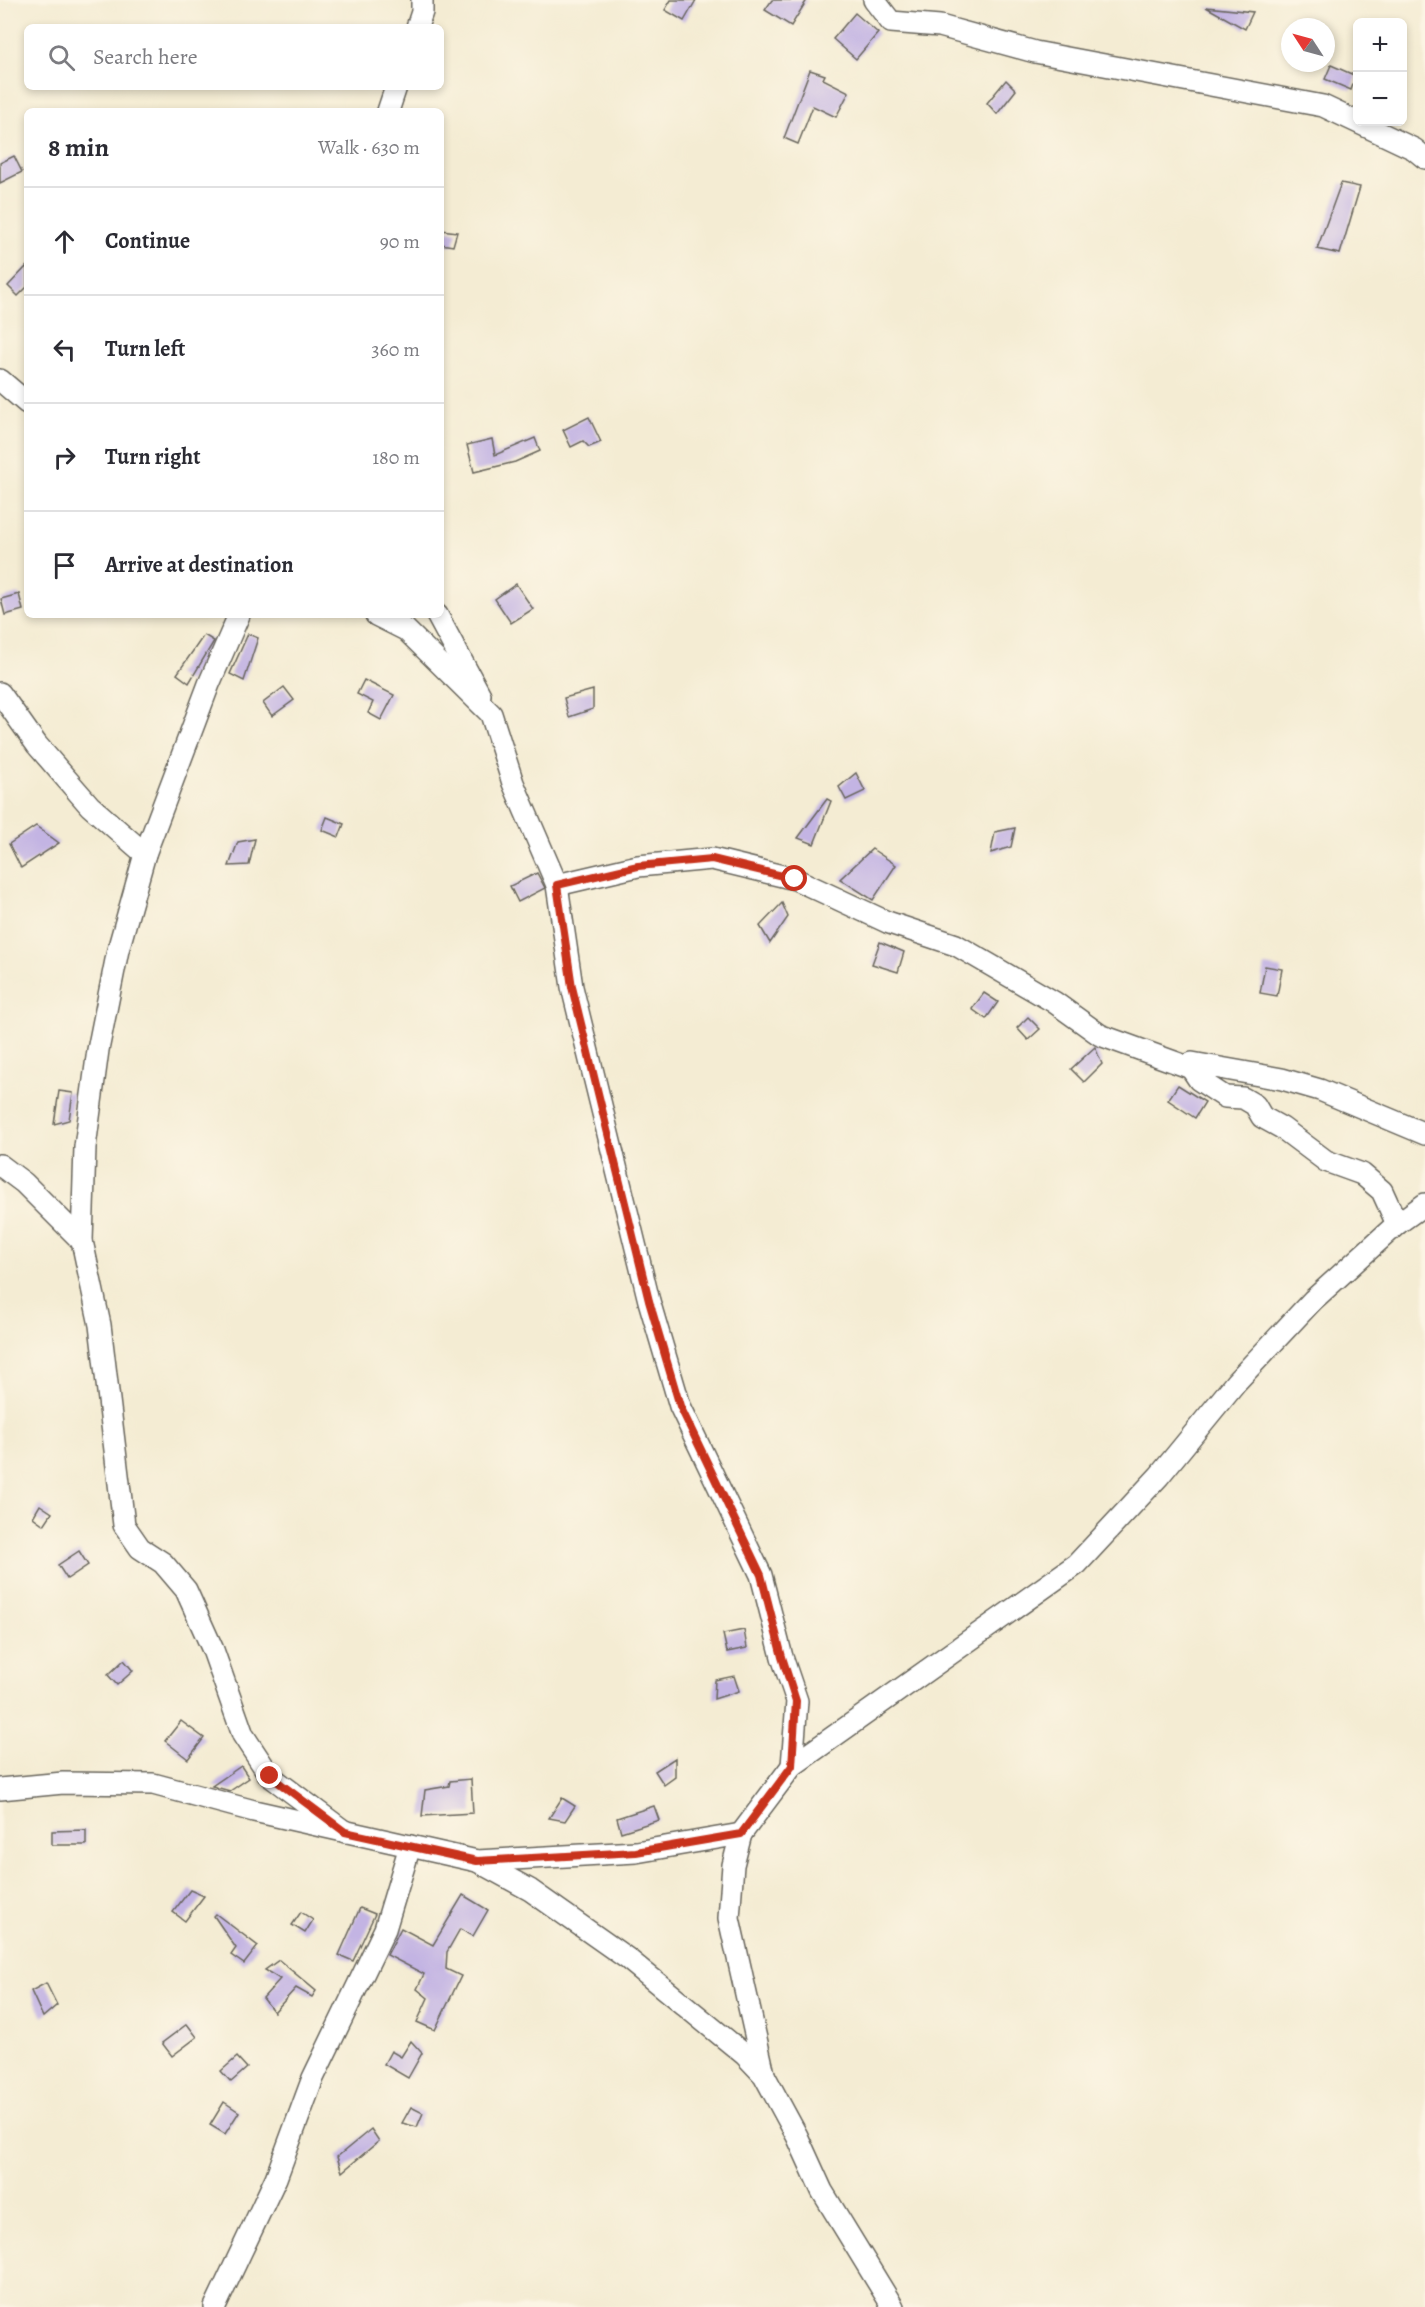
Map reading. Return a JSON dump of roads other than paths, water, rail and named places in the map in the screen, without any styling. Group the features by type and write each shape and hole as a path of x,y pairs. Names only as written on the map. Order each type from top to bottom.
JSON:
{"street":[{"path":"418,24 422,12 422,0"},
{"path":"874,0 891,22 940,26 1035,52 1323,106 1414,149 1425,158"},
{"path":"389,108 395,90"},
{"path":"0,380 24,401"},
{"path":"238,618 208,684 145,854 118,950 98,1050 85,1147 82,1241 100,1325 124,1524 140,1548 163,1563 186,1590 213,1650 243,1735 270,1776 345,1832"},
{"path":"382,618 406,630 490,714"},
{"path":"439,618 490,714 513,783 557,885 572,987 649,1301 680,1406 761,1575 796,1701 792,1766"},
{"path":"0,693 37,745 90,806 145,854"},
{"path":"557,885 638,866 712,859 795,879 887,922 956,945 1054,1002 1100,1035 1191,1068 1198,1080 1225,1097 1243,1098 1255,1105 1262,1117 1282,1128 1326,1161 1362,1173 1382,1191 1397,1224"},
{"path":"1191,1068 1192,1063 1282,1079 1320,1090 1425,1134"},
{"path":"0,1165 24,1183 82,1241"},
{"path":"893,2307 822,2191 797,2136 765,2075 729,1918 733,1865 741,1834 792,1766 1077,1564 1159,1476 1251,1365 1313,1300 1397,1224 1425,1204"},
{"path":"0,1789 63,1783 153,1784 254,1811 477,1861 636,1852 741,1834"},
{"path":"215,2307 276,2178 313,2078 385,1929 410,1846"},
{"path":"477,1861 530,1890 628,1959 745,2055 765,2075"}]}
